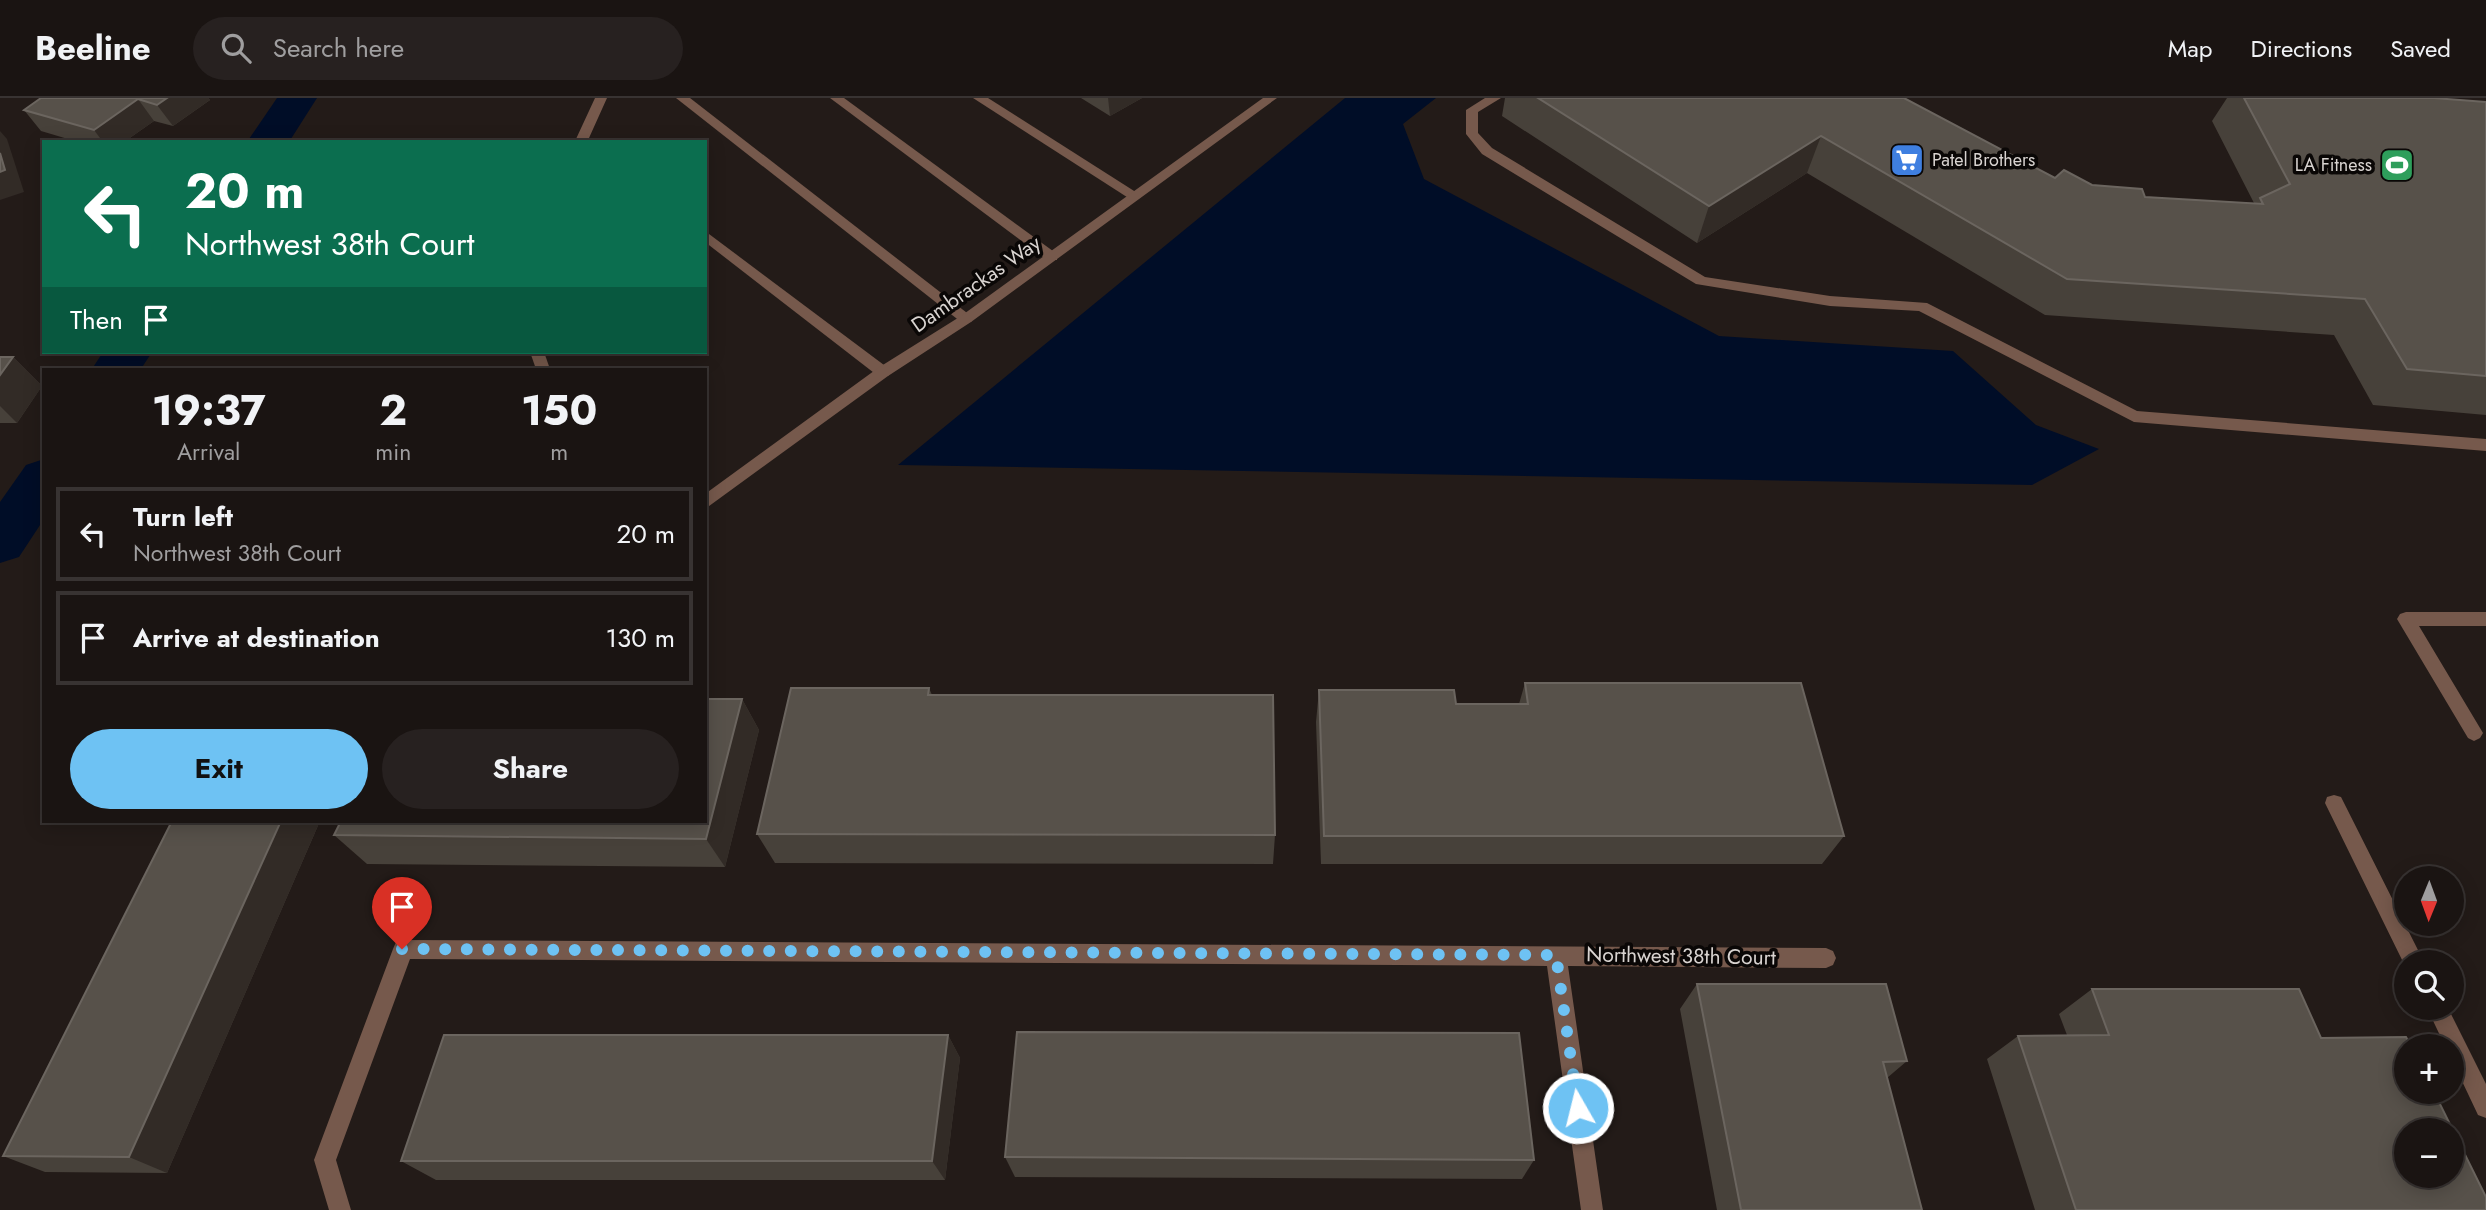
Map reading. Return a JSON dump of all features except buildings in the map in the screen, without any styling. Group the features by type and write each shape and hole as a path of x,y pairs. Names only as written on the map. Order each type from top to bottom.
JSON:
{"street":[{"path":"583,140 601,98"},
{"path":"682,98 966,319"},
{"path":"836,98 1052,257"},
{"path":"979,98 1135,196"},
{"name":"Dambrackas Way","path":"707,502 883,372 966,319 1270,98"},
{"path":"1494,98 1472,110 1472,134 1487,151 1701,281 1830,301 1922,306 2134,416 2486,445"},
{"path":"707,237 883,372"},
{"path":"2474,733 2406,619 2486,619"},
{"path":"2334,803 2408,950"},
{"name":"Northwest 38th Court","path":"340,1210 325,1160 402,949 1826,958"},
{"path":"1556,955 1592,1210"},
{"path":"2443,1020 2486,1107"}],"water":[{"path":"1345,98 1436,98 1403,124 1424,179 1719,336 1953,351 2036,425 2099,449 2032,485 898,465"}],"waterway":[{"path":"269,140 297,98"},
{"path":"117,368 127,354"},
{"path":"0,543 42,481"}],"place":[{"name":"Patel Brothers","path":"1907,160"},
{"name":"LA Fitness","path":"2397,165"}],"route":[{"path":"402,949 1556,955 1578,1108"}]}
